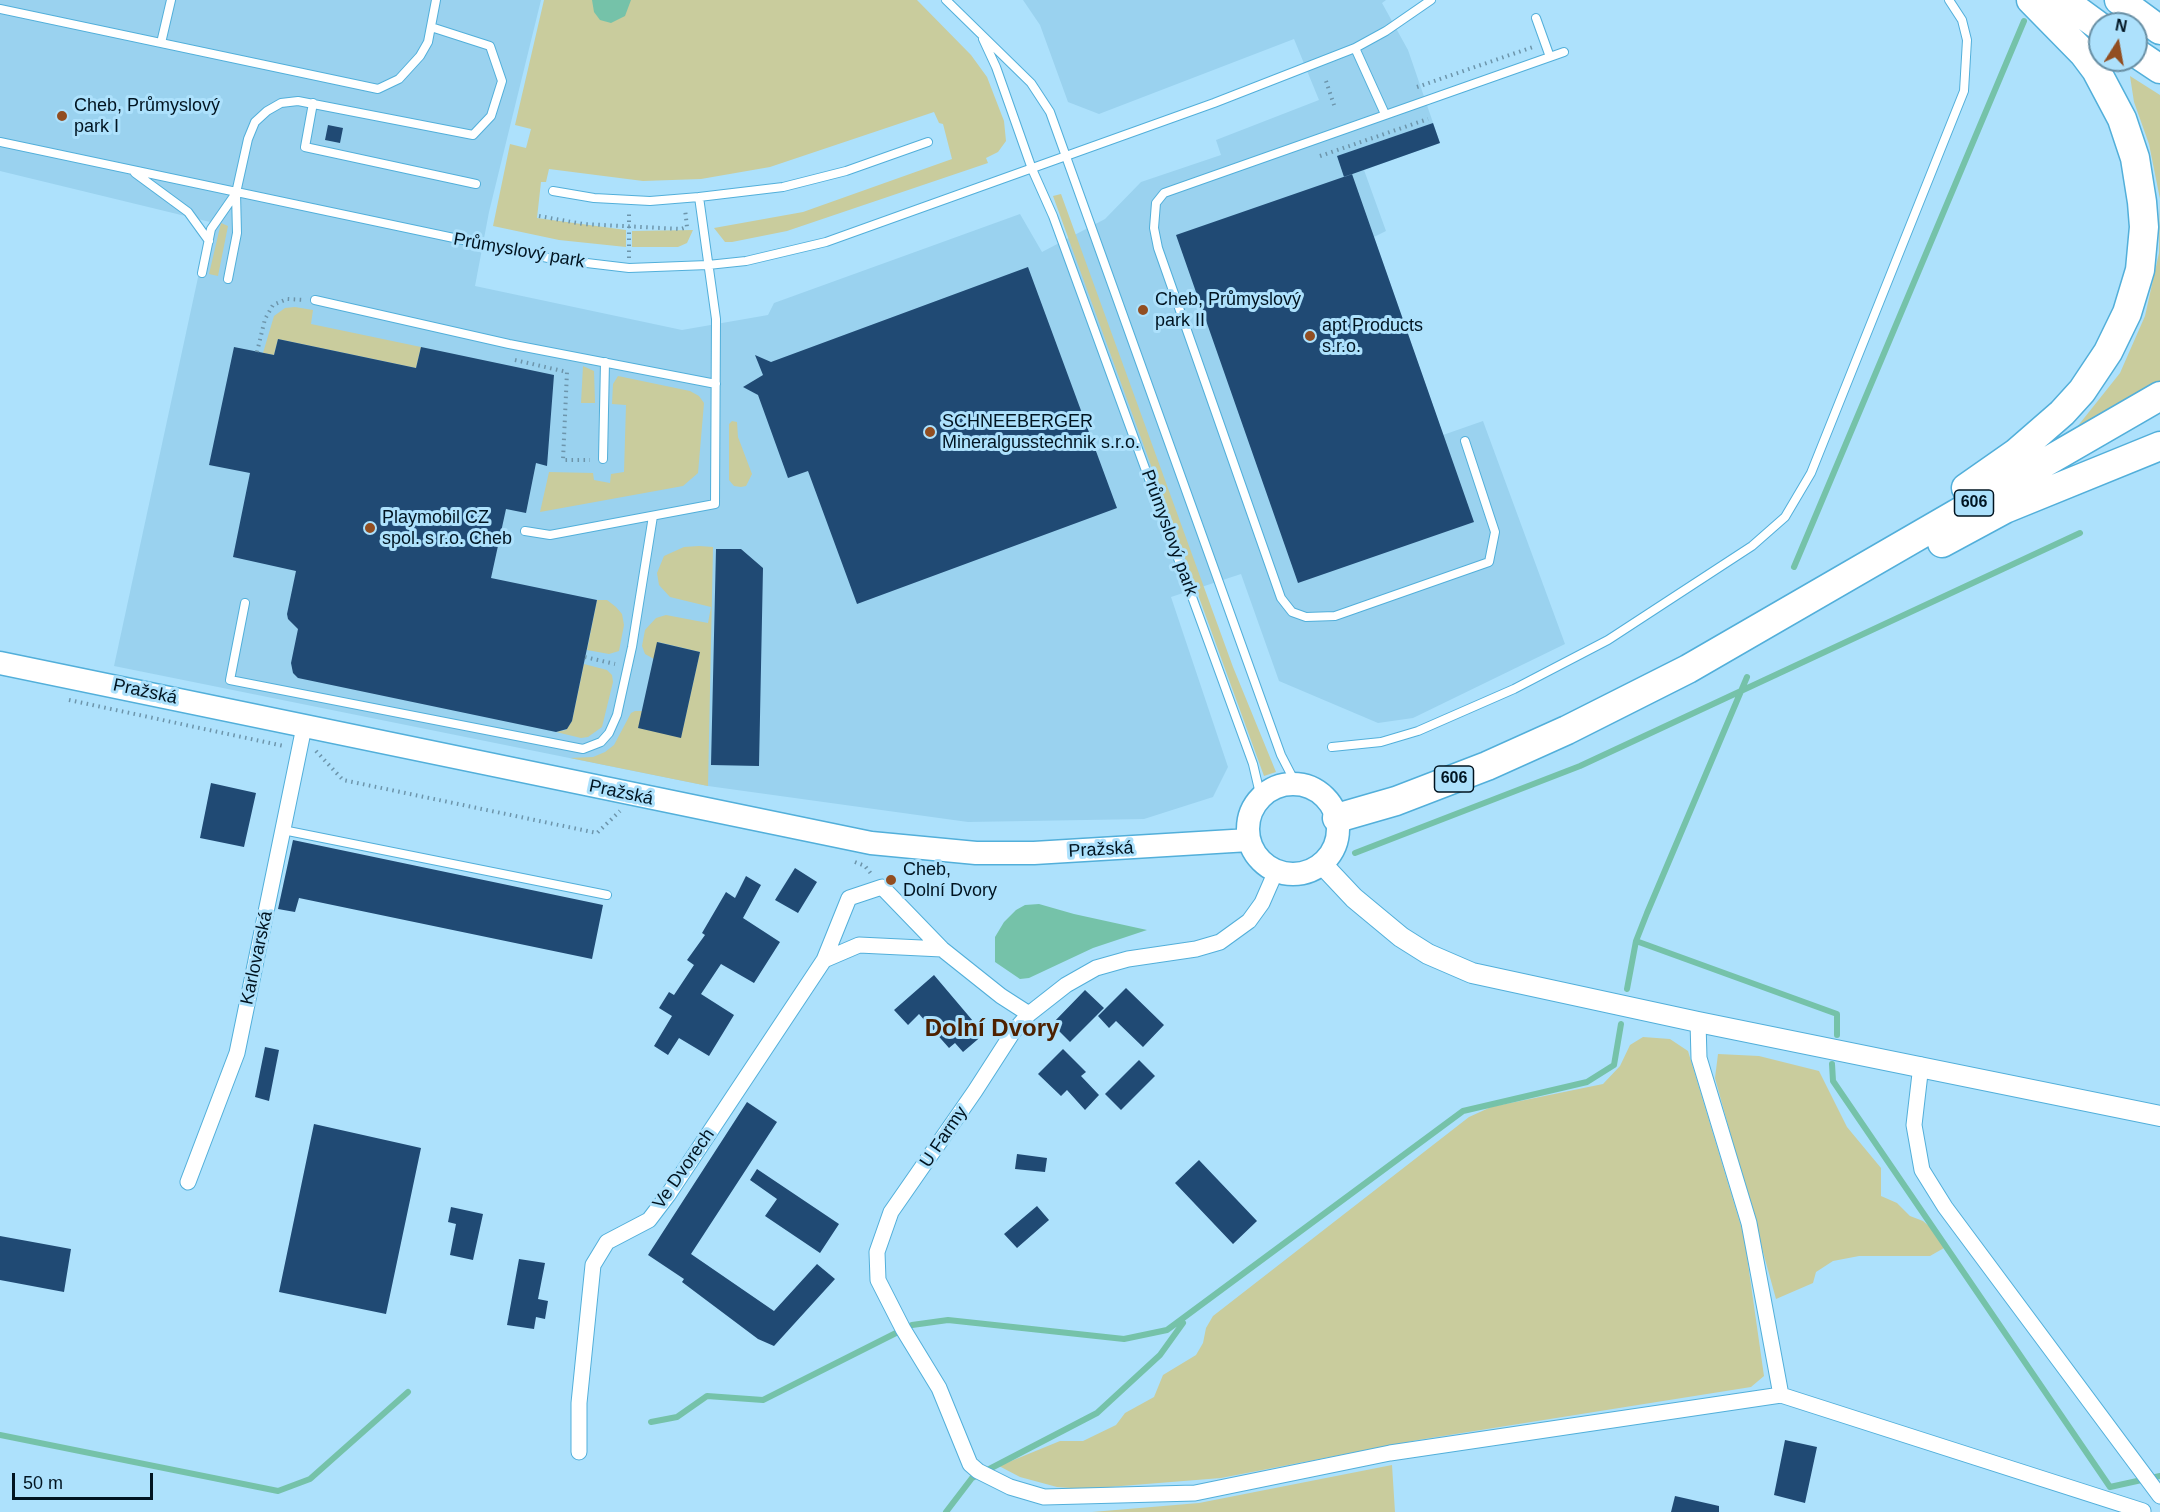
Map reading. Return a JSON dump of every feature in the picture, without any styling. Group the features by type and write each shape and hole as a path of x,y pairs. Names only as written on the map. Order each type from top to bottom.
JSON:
{"highway":[{"path":"1789,609 1908,524 1981,479 2062,413 2082,391 2108,352 2136,289 2144,227 2139,181 2129,136 2096,69 2073,41 2031,0"},
{"path":"2063,0 2088,18"},
{"path":"2119,0 2160,30"},
{"name":"606","path":"1337,818 1396,801 1477,770 1567,730 1688,669 2160,396"},
{"name":"606","path":"1789,609 1841,592 1884,573 2006,509 2160,446"}],"main road":[{"name":"Pražská","path":"0,663 871,843 976,853 1034,853 1249,840"},
{"path":"1296,784 1322,795 1337,818 1336,843 1322,864 1300,874 1276,871 1259,858 1249,840 1250,817 1261,798 1277,788 1296,784"}],"street":[{"name":"Karlovarská","path":"188,1182 237,1053 304,727"},
{"path":"1322,864 1361,904 1401,937 1453,966 1493,979 1921,1065 2160,1116"},
{"name":"U Farmy","path":"1276,871 1262,903 1249,921 1220,942 1196,949 1102,965 1066,985 1029,1014 1013,1032 891,1212 879,1238 878,1280 939,1388 970,1464 1010,1487 1044,1497 1195,1493 1390,1453 1780,1395"},
{"path":"882,887 942,949 1001,996 1029,1014"},
{"name":"Ve Dvorech","path":"579,1452 579,1403 593,1265 607,1242 649,1220 668,1195 824,960 849,898 882,887"},
{"path":"824,960 859,945 942,949"},
{"path":"1698,1022 1699,1058 1749,1223 1780,1395 2143,1512 2158,1493 1945,1208 1922,1170 1914,1125 1921,1065"}],"lane":[{"path":"161,43 171,0"},
{"path":"0,9 378,89 399,80 420,56 428,42 436,0"},
{"path":"946,0 1031,83 1050,112 1065,157"},
{"name":"Průmyslový park","path":"0,142 553,259 629,268 708,265 746,261 826,242 1065,157 1355,48 1386,32 1431,0"},
{"path":"1332,747 1382,742 1418,731 1514,689 1608,640 1752,546 1785,517 1811,473 1964,91 1967,40 1962,20 1949,0"},
{"path":"1536,18 1550,57"},
{"path":"228,279 237,233 236,193 248,139 255,122 267,111 281,104 298,101 473,135 491,116 502,81 490,45 431,27"},
{"path":"981,34 996,67 1032,169"},
{"path":"1355,48 1385,114"},
{"path":"1465,441 1496,532 1489,562 1335,616 1306,617 1292,612 1277,587 1156,239 1156,203 1164,193 1564,52"},
{"path":"313,103 305,147 476,184"},
{"path":"553,191 594,198 650,201 699,197 793,184 846,171 928,142"},
{"name":"Průmyslový park","path":"1065,157 1281,755 1296,784"},
{"name":"Průmyslový park","path":"1032,169 1053,216 1253,764 1261,798"},
{"path":"132,171 188,212 209,241"},
{"path":"202,273 211,229 236,193"},
{"path":"525,531 550,535 715,504 716,319 699,197"},
{"path":"315,300 716,384"},
{"path":"603,459 606,362"},
{"path":"245,603 230,680 583,749 601,742 609,733 617,716 628,667 653,516"},
{"path":"283,830 607,895"}],"path":[{"path":"1417,87 1538,45"},
{"path":"1326,81 1335,108"},
{"path":"1320,156 1428,119"},
{"path":"539,216 629,228 687,227 684,198"},
{"path":"629,214 629,268"},
{"path":"257,352 265,319 273,305 287,299 315,300"},
{"path":"509,359 567,372 563,460 603,459"},
{"path":"585,657 628,667"},
{"path":"58,698 316,751 343,780 597,833 621,810 632,812"},
{"path":"846,859 865,866 882,887"}],"shaded area":[{"path":"0,0 541,0 489,212 475,286 682,330 768,315 774,303 1020,214 1042,252 1105,219 1141,182 1221,155 1216,140 1319,100 1294,39 1099,114 1068,102 1040,25 1023,0 1386,0 1382,3 1408,50 1440,143 1364,170 1386,231 1374,237 1443,435 1483,421 1565,644 1413,718 1378,723 1279,681 1241,574 1171,597 1228,767 1213,797 1144,819 968,822 708,786 114,666 210,222 0,171"},
{"path":"544,0 917,0 971,55 987,77 1004,121 1006,141 998,152 986,158 988,163 787,231 732,242 725,242 714,228 803,212 952,159 943,124 939,123 934,112 770,167 701,179 643,181 549,169 546,182 541,182 537,218 626,230 626,247 559,240 493,226 510,144 526,148 531,129 515,125"},
{"path":"592,0 631,0 625,16 611,23 600,20 594,12"},
{"path":"2130,76 2160,95 2160,199 2149,144 2134,102"},
{"path":"1061,194 1233,667 1276,772 1264,776 1053,196"},
{"path":"2160,199 2160,384 2069,437 2120,373 2145,316 2159,253"},
{"path":"221,223 228,226 218,276 209,274"},
{"path":"693,230 687,243 678,247 632,247 632,231"},
{"path":"285,308 313,310 311,324 421,347 416,368 278,339 274,355 263,353 274,316"},
{"path":"583,366 594,371 595,403 581,403"},
{"path":"618,376 690,391 699,396 704,403 698,473 683,486 540,512 549,472 593,473 594,480 610,483 611,474 624,472 626,405 612,404 613,384"},
{"path":"732,421 737,422 738,437 752,474 746,486 741,487 734,486 729,480 729,424"},
{"path":"684,547 713,547 708,786 570,758 593,757 605,752 614,745 631,713 635,711 642,711 639,728 681,737 700,652 658,642 654,659 645,654 642,646 645,630 656,618 666,615 708,623 711,607 670,597 659,585 657,573 664,556"},
{"path":"597,600 607,600 622,614 624,625 619,651 609,654 587,650"},
{"path":"584,664 607,670 612,675 613,682 602,727 588,737 581,738 556,732 566,730 572,721"},
{"path":"1039,904 1147,930 1093,948 1029,978 1020,979 995,962 995,937 1004,922 1016,910 1025,905"},
{"path":"1643,1037 1670,1039 1688,1051 1744,1236 1764,1376 1751,1387 1418,1440 1221,1478 1084,1489 1057,1487 1020,1477 999,1466 1060,1441 1083,1441 1116,1425 1125,1413 1154,1397 1163,1375 1196,1355 1213,1316 1469,1117 1491,1107 1603,1084 1620,1066 1630,1045"},
{"path":"1718,1054 1759,1056 1819,1071 1847,1127 1881,1168 1881,1196 1897,1203 1910,1216 1923,1221 1937,1233 1944,1248 1930,1256 1859,1256 1833,1261 1816,1272 1813,1283 1776,1299 1715,1078"},
{"path":"1392,1465 1395,1512 1092,1512 1199,1503"}],"building":[{"path":"1433,123 1440,143 1344,177 1337,156"},
{"path":"328,125 343,128 340,143 325,140"},
{"name":"apt Products s.r.o.","path":"1352,174 1474,522 1298,583 1176,235"},
{"name":"SCHNEEBERGER Mineralgusstechnik s.r.o.","path":"1028,267 1117,508 857,604 808,471 788,478 758,395 743,387 763,375 755,355 771,362"},
{"name":"Playmobil CZ spol. s r.o. Cheb","path":"278,339 416,368 421,347 554,375 547,466 536,463 526,513 506,509 491,578 597,600 572,721 567,729 556,732 298,678 293,673 291,663 298,629 288,619 287,614 296,571 233,557 250,473 209,465 234,347 274,355"},
{"path":"716,549 741,549 763,568 759,766 711,765"},
{"path":"657,642 700,652 681,738 638,728"},
{"path":"211,783 256,793 244,847 200,838"},
{"path":"293,840 603,905 592,959 299,898 295,912 278,909"},
{"path":"795,868 817,882 798,913 775,900"},
{"path":"746,876 761,885 743,918 780,942 754,983 721,964 701,994 734,1015 709,1056 679,1038 668,1055 654,1046 672,1016 659,1008 669,992 674,995 694,965 687,960 705,935 702,933 726,892 735,898"},
{"path":"934,975 984,1034 963,1052 955,1043 949,1048 919,1014 908,1025 894,1010"},
{"path":"1126,988 1164,1025 1143,1047 1116,1021 1109,1028 1098,1016"},
{"path":"1085,990 1104,1008 1070,1042 1052,1024"},
{"path":"265,1047 279,1050 269,1101 255,1097"},
{"path":"1063,1049 1086,1072 1081,1076 1099,1095 1085,1110 1067,1090 1061,1096 1038,1074"},
{"path":"1139,1060 1155,1076 1121,1110 1105,1094"},
{"path":"747,1102 777,1122 691,1254 774,1311 817,1264 835,1279 774,1346 758,1339 682,1282 684,1279 648,1255"},
{"path":"314,1124 421,1148 386,1314 279,1292"},
{"path":"1017,1154 1047,1158 1045,1172 1015,1169"},
{"path":"1199,1160 1257,1221 1233,1244 1175,1183"},
{"path":"757,1169 839,1224 820,1253 765,1216 777,1199 750,1180"},
{"path":"1037,1206 1049,1220 1017,1248 1004,1234"},
{"path":"451,1207 483,1214 473,1260 450,1255 456,1224 448,1222"},
{"path":"0,1236 71,1249 64,1292 0,1280"},
{"path":"519,1259 545,1263 538,1299 548,1301 545,1319 536,1317 534,1329 507,1325"},
{"path":"1785,1440 1817,1447 1805,1503 1774,1495"},
{"path":"1675,1496 1719,1506 1719,1512 1671,1512"}],"waterway":[{"path":"1794,567 2024,21"},
{"path":"1355,853 1580,766 2080,533"},
{"path":"1627,989 1636,941 1747,677"},
{"path":"1636,941 1837,1014 1837,1035"},
{"path":"912,1325 948,1320 1124,1339 1167,1330 1463,1111 1587,1082 1614,1065 1621,1024"},
{"path":"1832,1064 1833,1081 2110,1487 2160,1476"},
{"path":"946,1512 972,1478 1097,1413 1160,1355 1183,1323"},
{"path":"651,1422 677,1417 707,1396 763,1400 896,1333"},
{"path":"0,1435 278,1491 310,1479 408,1392"}],"place":[{"name":"Cheb, Průmyslový park I","path":"62,116"},
{"name":"Cheb, Průmyslový park II","path":"1143,310"},
{"name":"apt Products s.r.o.","path":"1310,336"},
{"name":"SCHNEEBERGER Mineralgusstechnik s.r.o.","path":"930,432"},
{"name":"Playmobil CZ spol. s r.o. Cheb","path":"370,528"},
{"name":"Cheb, Dolní Dvory","path":"891,880"}],"district":[{"name":"Dolní Dvory","path":"992,1029"}]}
